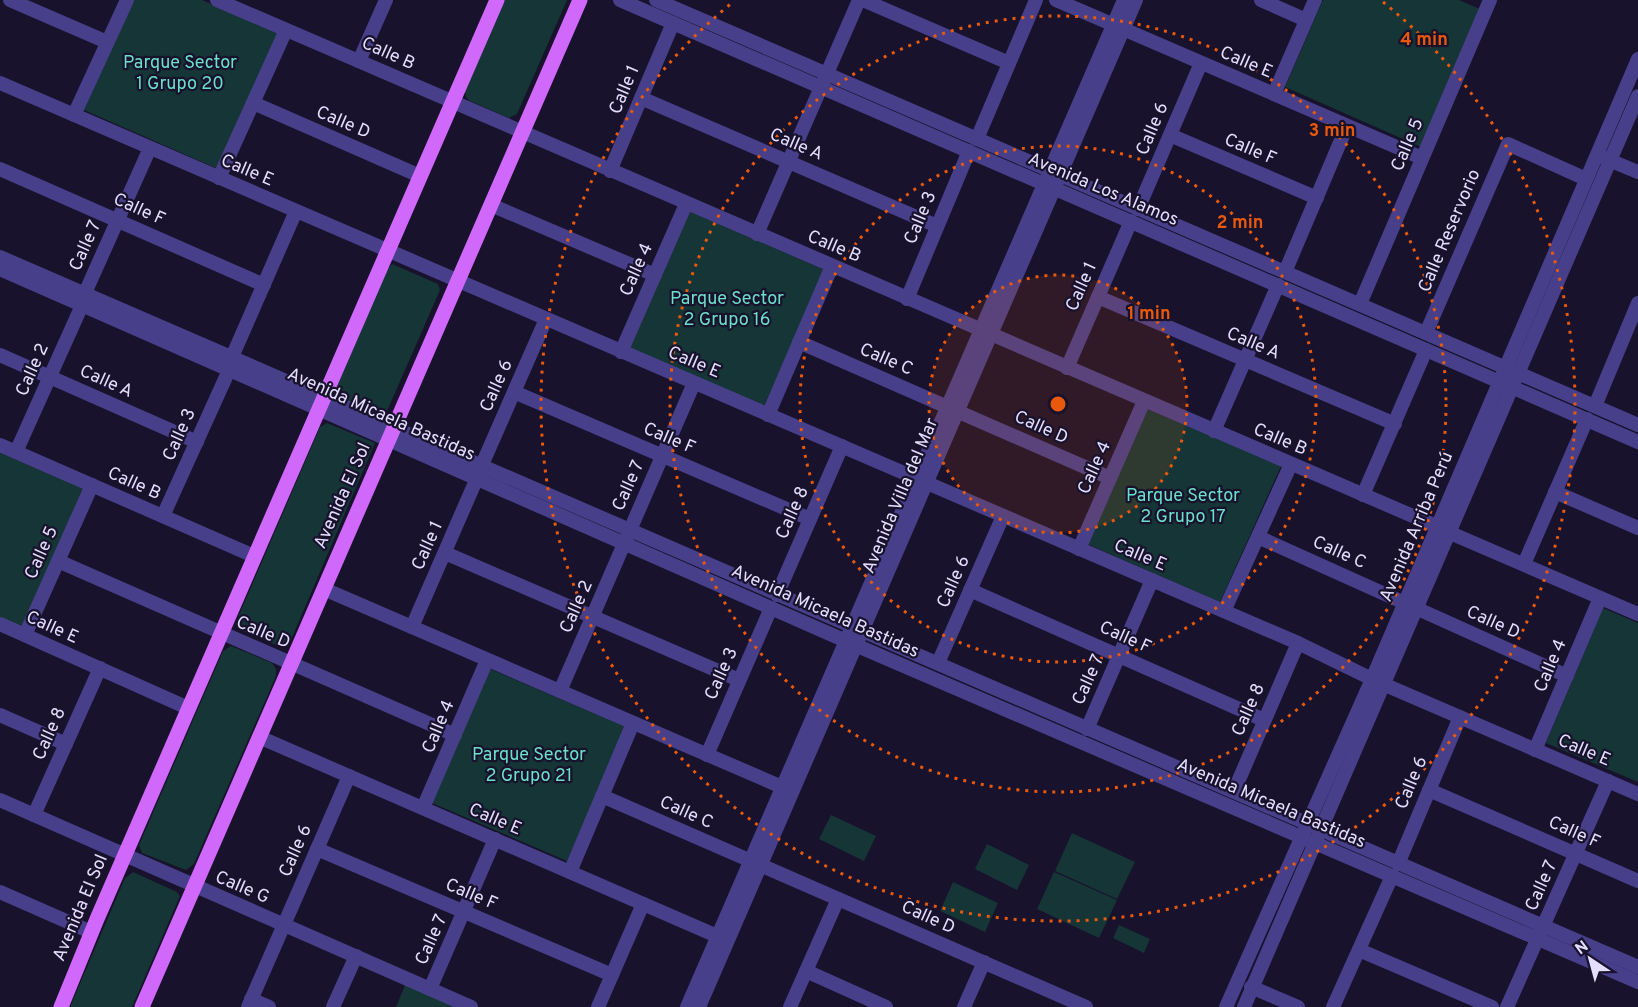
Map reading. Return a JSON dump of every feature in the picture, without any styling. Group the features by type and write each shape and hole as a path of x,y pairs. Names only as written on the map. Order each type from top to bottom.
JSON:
{"main road":[{"name":"Avenida El Sol","path":"61,1007 91,932 496,0"},
{"name":"Avenida El Sol","path":"142,1007 196,888 259,737 580,0"}],"street":[{"path":"10,0 107,42"},
{"path":"74,115 126,0"},
{"name":"Calle B","path":"218,0 1638,614"},
{"path":"359,61 386,0"},
{"name":"Avenida Los Alamos","path":"620,0 673,23 977,139 1052,179 1134,215 1278,285 1638,442"},
{"name":"Avenida Los Alamos","path":"656,0 683,5 824,80 969,151 1052,179"},
{"path":"757,234 861,0 1009,63"},
{"path":"977,139 1036,0"},
{"name":"Calle E","path":"1056,0 1422,158"},
{"name":"Avenida Villa del Mar","path":"1118,27 1124,0"},
{"name":"Avenida Villa del Mar","path":"687,1007 717,936 755,863 1118,27 1136,0"},
{"path":"1261,0 1306,20"},
{"path":"1274,94 1315,0"},
{"path":"1473,0 1488,3"},
{"name":"Calle 5","path":"1360,304 1488,3"},
{"name":"Calle 1","path":"610,171 673,23"},
{"path":"219,178 286,30"},
{"name":"Avenida Arriba Perú","path":"1442,529 1512,387 1511,369 1586,179 1638,59"},
{"name":"Calle 6","path":"1134,215 1201,63"},
{"name":"Calle E","path":"0,83 1298,643 1378,681 1638,795"},
{"name":"Avenida Arriba Perú","path":"1244,1007 1312,833 1442,529 1499,381 1511,369 1610,161 1638,96"},
{"name":"Calle A","path":"641,98 938,226"},
{"name":"Calle D","path":"253,104 420,176"},
{"path":"1285,272 1347,126"},
{"name":"Calle F","path":"1170,135 1317,198"},
{"name":"Calle Reservorio","path":"1426,333 1508,144 1586,179"},
{"name":"Calle 7","path":"84,298 150,148"},
{"name":"Calle 3","path":"907,298 969,151"},
{"path":"1597,154 1638,172"},
{"name":"Calle F","path":"0,169 264,285"},
{"name":"Calle 4","path":"621,352 686,204"},
{"path":"491,205 655,275"},
{"path":"231,362 296,211"},
{"name":"Avenida Los Alamos","path":"1134,215 1285,272 1638,425"},
{"name":"Calle 1","path":"1067,368 1134,215"},
{"name":"Avenida Micaela Bastidas","path":"0,257 84,298 627,537 771,608 1312,833 1395,870 1537,940 1638,982"},
{"path":"768,415 832,266"},
{"name":"Avenida Micaela Bastidas","path":"0,269 84,298"},
{"path":"1214,431 1278,285"},
{"name":"Calle A","path":"1098,297 1395,424"},
{"name":"Calle 2","path":"16,452 84,298"},
{"path":"1594,406 1638,303"},
{"name":"Calle 6","path":"479,472 546,320"},
{"path":"1624,335 1638,340"},
{"name":"Calle C","path":"799,342 953,408"},
{"path":"1363,495 1426,350"},
{"name":"Calle A","path":"0,355 197,442"},
{"name":"Calle 3","path":"163,516 231,362"},
{"name":"Calle 7","path":"627,537 694,383"},
{"name":"Calle F","path":"514,392 810,519"},
{"name":"Calle 4","path":"1079,549 1144,401"},
{"name":"Calle D","path":"953,408 1110,478"},
{"path":"1524,564 1587,420"},
{"name":"Calle B","path":"0,445 254,556"},
{"name":"Calle 8","path":"777,595 842,447"},
{"path":"1224,611 1292,464"},
{"name":"Calle 1","path":"412,627 479,472"},
{"name":"Calle 5","path":"25,635 92,485"},
{"path":"1555,492 1638,528"},
{"name":"Calle 6","path":"938,663 1003,516"},
{"name":"Avenida Micaela Bastidas","path":"627,537 777,595 938,663 1234,791 1312,833"},
{"name":"Calle 2","path":"560,691 627,537"},
{"name":"Calle C","path":"1258,537 1410,605"},
{"path":"445,553 739,680"},
{"name":"Calle D","path":"58,561 220,634 455,735"},
{"name":"Calle 7","path":"1087,729 1152,580"},
{"path":"324,589 782,787"},
{"name":"Calle F","path":"970,590 1264,720"},
{"name":"Calle 4","path":"1534,750 1600,598"},
{"name":"Calle D","path":"1410,605 1567,676"},
{"name":"Calle 3","path":"707,755 771,608"},
{"name":"Calle E","path":"0,624 189,708"},
{"name":"Avenida Villa del Mar","path":"699,1007 782,787 851,643"},
{"name":"Calle 8","path":"1234,791 1298,643"},
{"name":"Calle 4","path":"423,808 487,660"},
{"name":"Calle 8","path":"34,815 100,668"},
{"path":"0,715 66,744"},
{"name":"Calle 6","path":"1395,870 1460,717"},
{"path":"570,872 633,723"},
{"name":"Calle E","path":"259,737 717,936"},
{"name":"Calle 6","path":"250,1003 349,776"},
{"name":"Calle 7","path":"1537,940 1608,781"},
{"name":"Calle F","path":"1429,790 1638,881"},
{"name":"Calle C","path":"602,796 755,863"},
{"name":"Calle G","path":"0,800 471,1007"},
{"name":"Avenida Arriba Perú","path":"1226,1007 1312,833"},
{"name":"Calle 7","path":"430,989 495,839"},
{"name":"Calle F","path":"317,849 612,975"},
{"name":"Calle D","path":"755,863 1086,1007"},
{"path":"1333,1007 1395,870"},
{"name":"Avenida Micaela Bastidas","path":"1395,870 1544,927 1638,967"},
{"path":"1,896 91,932"},
{"path":"790,1007 838,898"},
{"path":"597,1007 643,904"},
{"path":"1508,1007 1537,940"},
{"path":"1359,950 1492,1007"},
{"path":"333,1007 356,956"},
{"path":"964,1007 984,962"},
{"path":"806,971 886,1007"},
{"path":"1251,987 1298,1007"},
{"path":"250,1003 269,1007"}],"green space":[{"name":"Parque Sector 1 Grupo 20","path":"133,0 202,0 278,33 218,169 84,110"},
{"path":"504,0 567,0 517,114 509,118 470,101 465,91"},
{"path":"1323,0 1459,0 1480,9 1421,147 1285,87"},
{"name":"Parque Sector 2 Grupo 16","path":"689,211 825,270 764,406 628,348"},
{"path":"392,264 438,284 440,290 384,418 338,398 335,391 386,271"},
{"name":"Parque Sector 2 Grupo 17","path":"1147,409 1281,466 1220,602 1087,544"},
{"path":"327,423 375,443 291,640 283,648 241,630 236,622 320,427"},
{"path":"0,453 83,488 23,629 0,619"},
{"path":"1603,608 1638,623 1638,782 1546,743"},
{"path":"231,646 272,663 276,669 276,676 194,864 186,870 142,853 139,845 223,651"},
{"name":"Parque Sector 2 Grupo 21","path":"490,669 626,727 567,861 432,803"},
{"path":"831,815 876,836 864,861 819,839"},
{"path":"1072,833 1135,862 1117,899 1055,871"},
{"path":"987,844 1029,865 1017,890 975,869"},
{"path":"133,872 177,892 180,896 132,1007 70,1007 125,878"},
{"path":"1054,872 1117,900 1099,938 1037,909"},
{"path":"953,882 998,903 985,932 940,911"},
{"path":"1119,925 1150,939 1144,953 1113,938"},
{"path":"406,983 460,1007 396,1007"}]}
